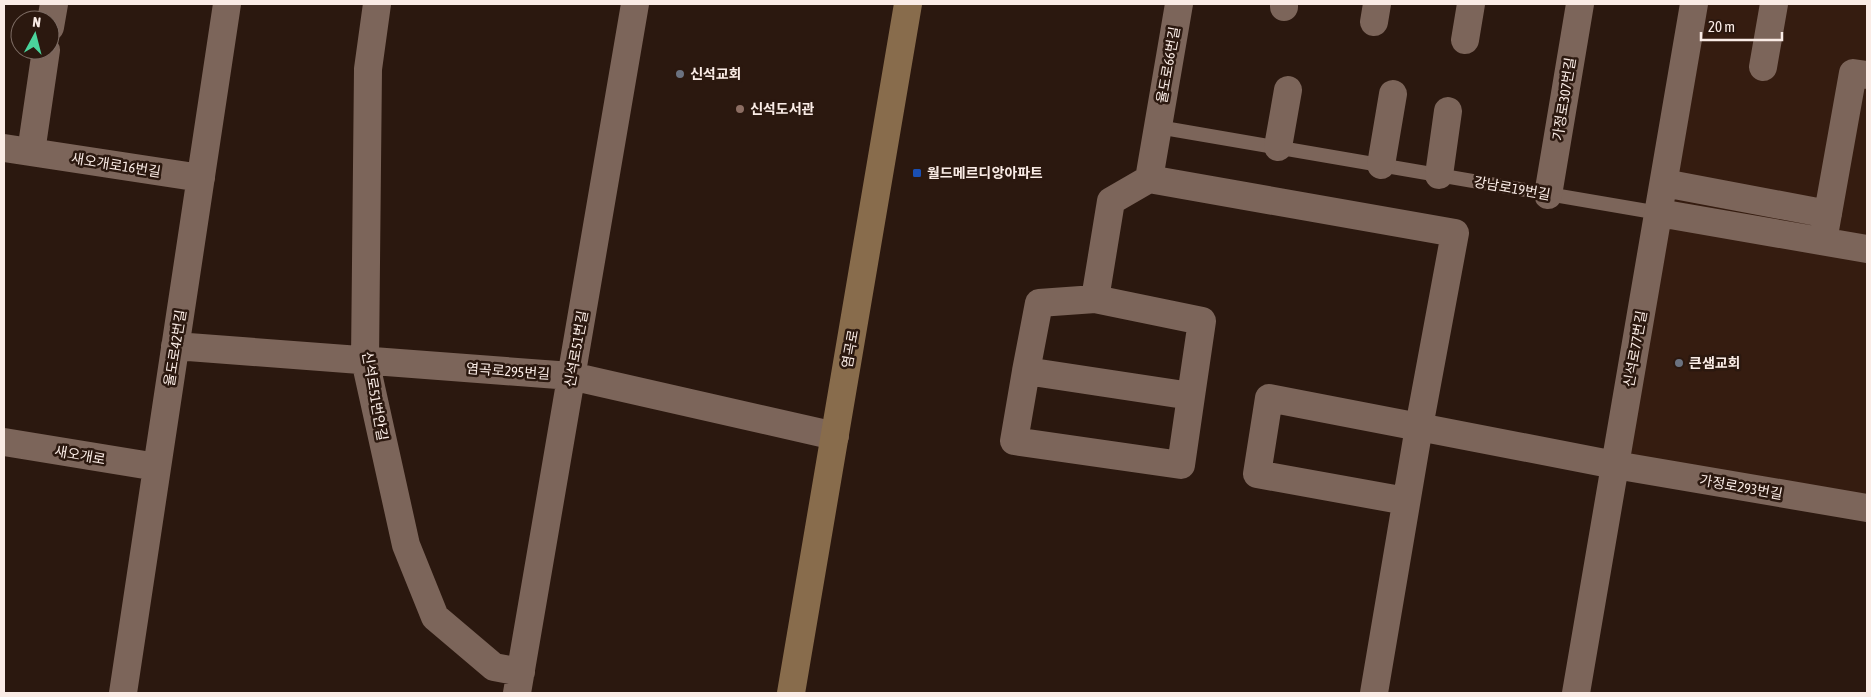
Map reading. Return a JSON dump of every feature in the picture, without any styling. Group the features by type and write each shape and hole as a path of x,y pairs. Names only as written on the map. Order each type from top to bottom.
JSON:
{"street":[{"name":"율도로42번길","path":"123,693 227,4"},
{"name":"신석로51번안길","path":"377,4 368,69 366,360 406,546 435,617 494,666 519,682"},
{"name":"신석로51번길","path":"519,682 635,4"},
{"name":"염곡로","path":"791,693 908,4"},
{"name":"율도로66번길","path":"1149,179 1179,4"},
{"path":"1465,40 1471,4"},
{"name":"가정로307번길","path":"1548,194 1580,4"},
{"name":"신석로77번길","path":"1576,693 1694,4"},
{"path":"1763,67 1774,4"},
{"path":"31,152 45,60"},
{"path":"1823,241 1853,73 1867,76"},
{"path":"1278,147 1288,90"},
{"path":"1381,165 1393,94"},
{"path":"1439,175 1448,111"},
{"name":"새오개로16번길","path":"4,148 201,178"},
{"path":"1095,299 1111,201 1149,179 1455,233 1419,427 1374,693"},
{"path":"1664,183 1828,214"},
{"name":"강남로19번길","path":"1659,213 1867,249"},
{"path":"1095,299 1202,322 1181,465 1014,441 1039,303 1095,299"},
{"name":"염곡로295번길","path":"175,346 571,376 835,436"},
{"path":"1026,371 1191,396"},
{"name":"가정로293번길","path":"1406,501 1257,474 1269,398 1615,465 1867,508"},
{"name":"새오개로","path":"4,442 157,468"}],"lane":[{"name":"강남로19번길","path":"1158,126 1659,213"}],"shaded area":[{"path":"1708,4 1867,4 1867,500 1629,459"}],"place":[{"name":"신석교회","path":"680,74"},
{"name":"신석도서관","path":"740,109"},
{"name":"월드메르디앙아파트","path":"917,173"},
{"name":"큰샘교회","path":"1679,363"}]}
